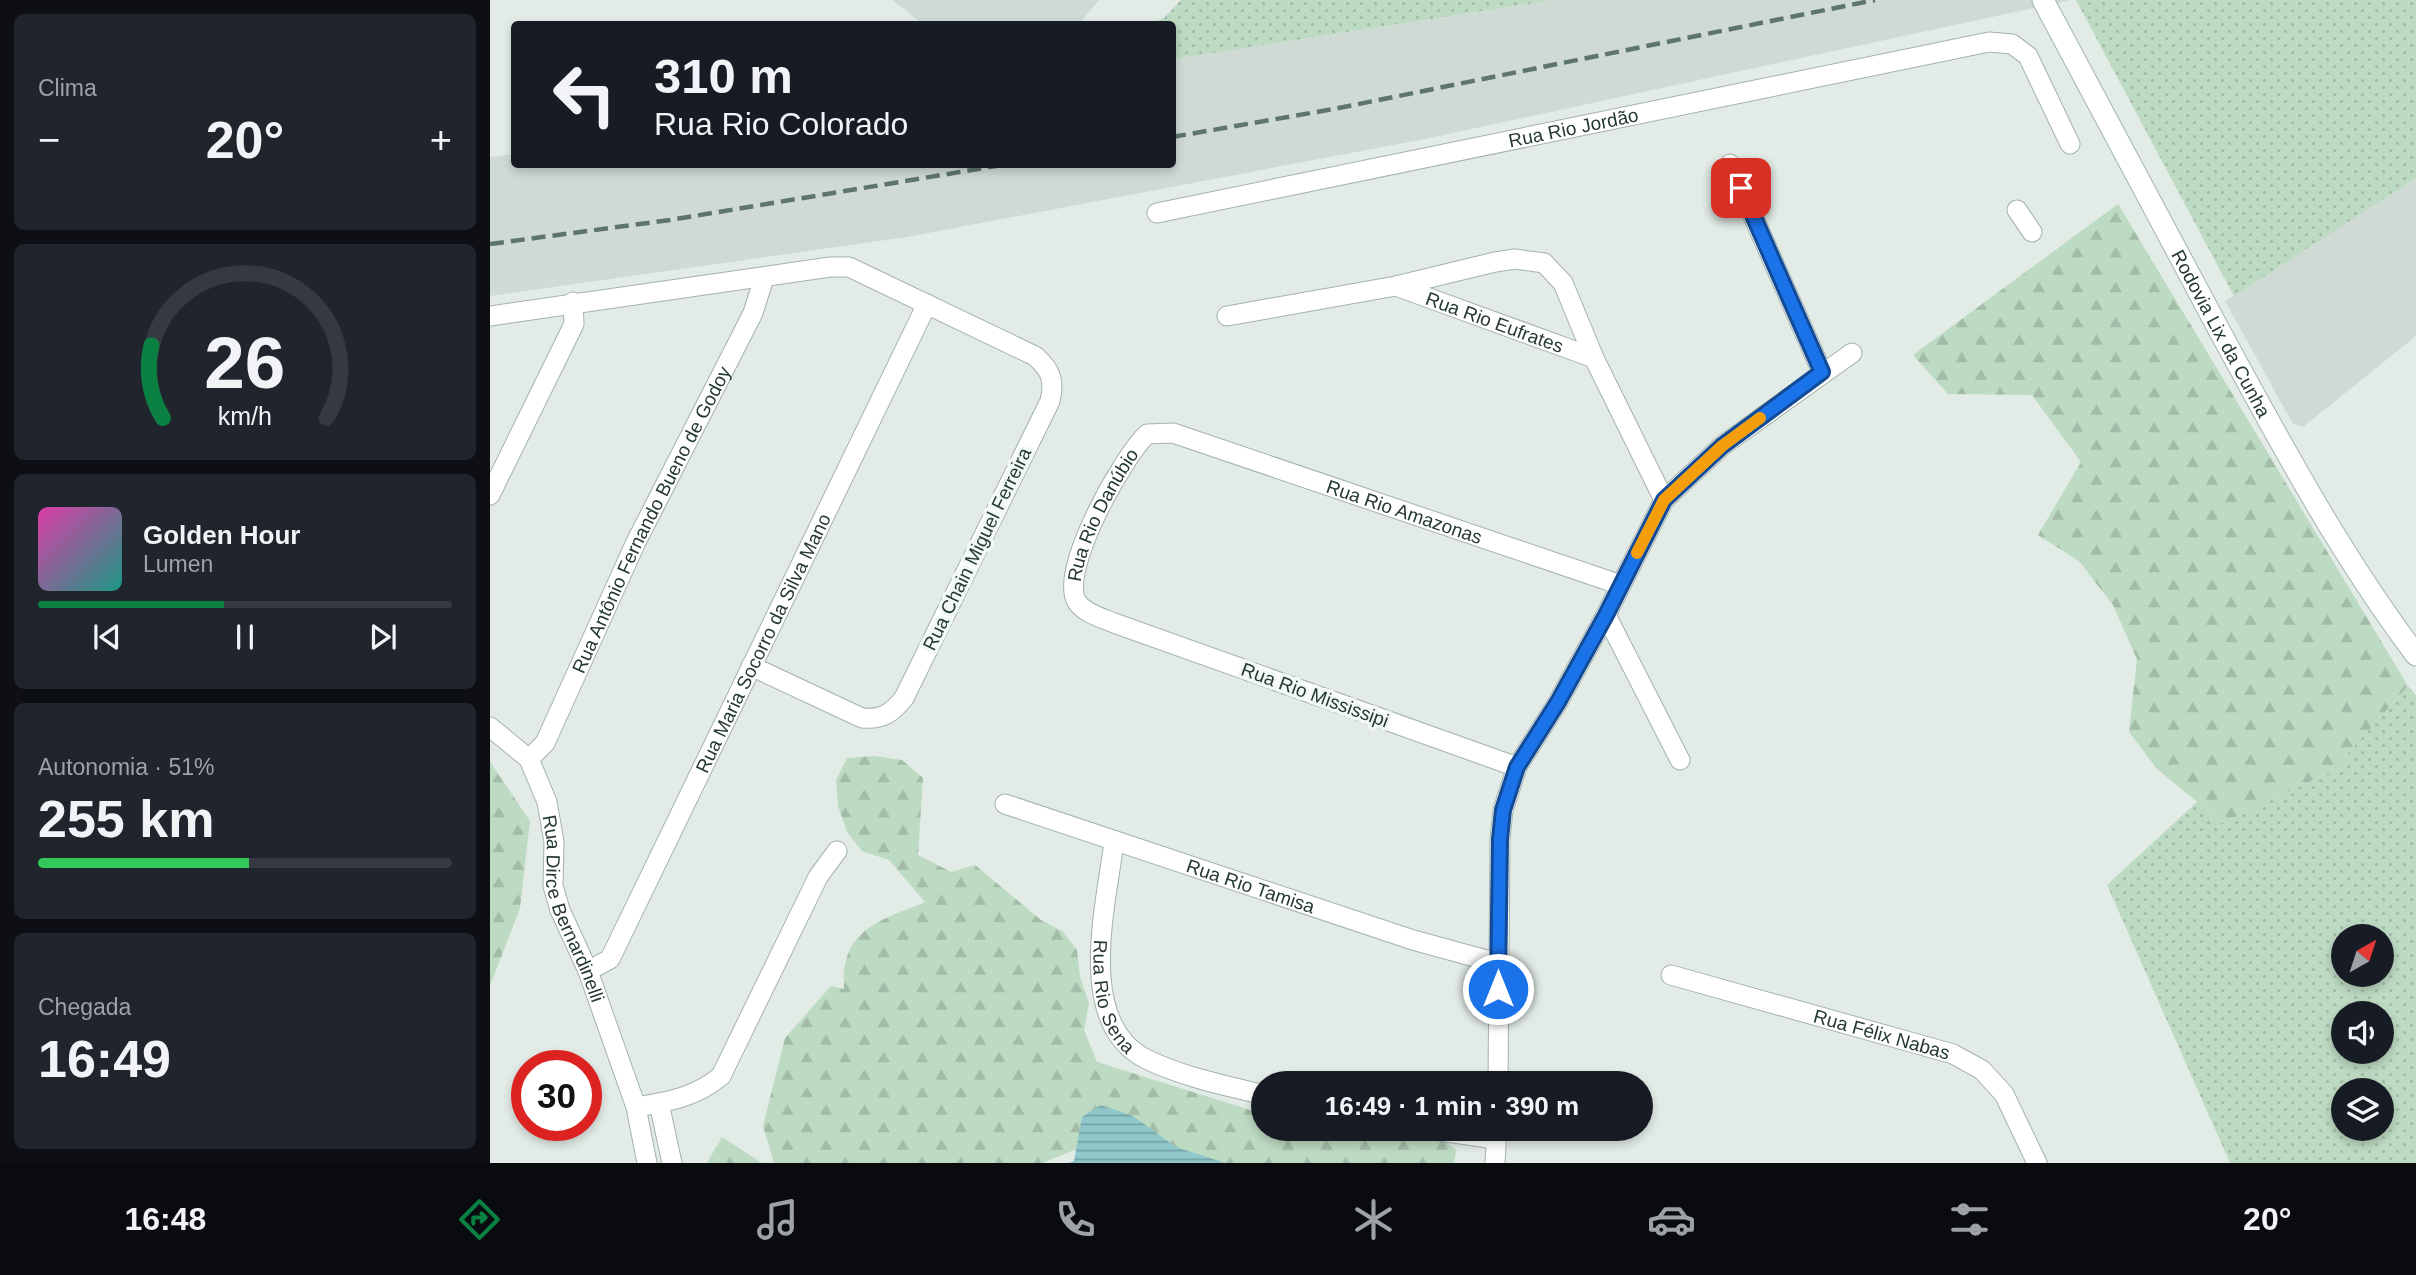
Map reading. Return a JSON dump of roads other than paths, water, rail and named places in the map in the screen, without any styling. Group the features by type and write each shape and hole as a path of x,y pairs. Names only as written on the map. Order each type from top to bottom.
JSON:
{"main road":[{"name":"Rodovia Lix da Cunha","path":"2043,0 2239,366 2325,520 2371,595 2416,654"}],"street":[{"name":"Rua Rio Jordão","path":"1157,213 1989,42 2012,44 2028,57 2070,144"},
{"path":"1730,164 1822,372"},
{"path":"2017,210 2032,232"},
{"name":"Rua Rio Eufrates","path":"1227,316 1396,286 1515,258 1544,263 1563,283 1594,358 1664,500"},
{"path":"490,316 573,302 849,267 927,304"},
{"name":"Rua Antônio Fernando Bueno de Godoy","path":"529,760 545,743 636,542 753,313 764,278"},
{"name":"Rua Rio Eufrates","path":"1396,286 1594,358"},
{"path":"490,495 574,324 573,302"},
{"name":"Rua Chain Miguel Ferreira","path":"751,666 862,718 886,715 904,698 1050,401 1053,388 1051,375 1035,356 927,304"},
{"name":"Rua Maria Socorro da Silva Mano","path":"588,971 610,959 927,304"},
{"path":"1498,1071 1500,839 1503,810 1517,767 1558,702 1606,615 1664,500 1722,446 1852,353"},
{"name":"Rua Rio Danúbio","path":"1114,623 1078,605 1074,596 1074,567 1134,447 1147,434 1158,432 1190,438"},
{"name":"Rua Rio Amazonas","path":"1190,438 1621,585"},
{"path":"1606,615 1680,760"},
{"name":"Rua Rio Mississipi","path":"1114,623 1517,767"},
{"name":"Rua Dirce Bernardinelli","path":"490,727 529,760 547,802 554,842 553,886 560,910 588,971 636,1107 647,1163"},
{"name":"Rua Rio Tamisa","path":"1004,804 1413,940 1497,963"},
{"name":"Rua Rio Sena","path":"1114,842 1102,934 1100,986 1107,1016 1120,1038 1146,1059 1186,1075 1251,1092"},
{"path":"636,1107 705,1090 721,1076 818,877 837,851"},
{"name":"Rua Félix Nabas","path":"1671,975 1953,1054 1982,1070 2004,1094 2037,1163"},
{"path":"659,1103 672,1163"},
{"path":"1495,1163 1497,1141"}],"water":[{"path":"1101,1105 1133,1116 1176,1147 1225,1163 1068,1163 1074,1161 1082,1117"}],"railway":[{"path":"1176,136 1334,109 1875,0"},
{"path":"490,244 670,220 984,168"}]}
